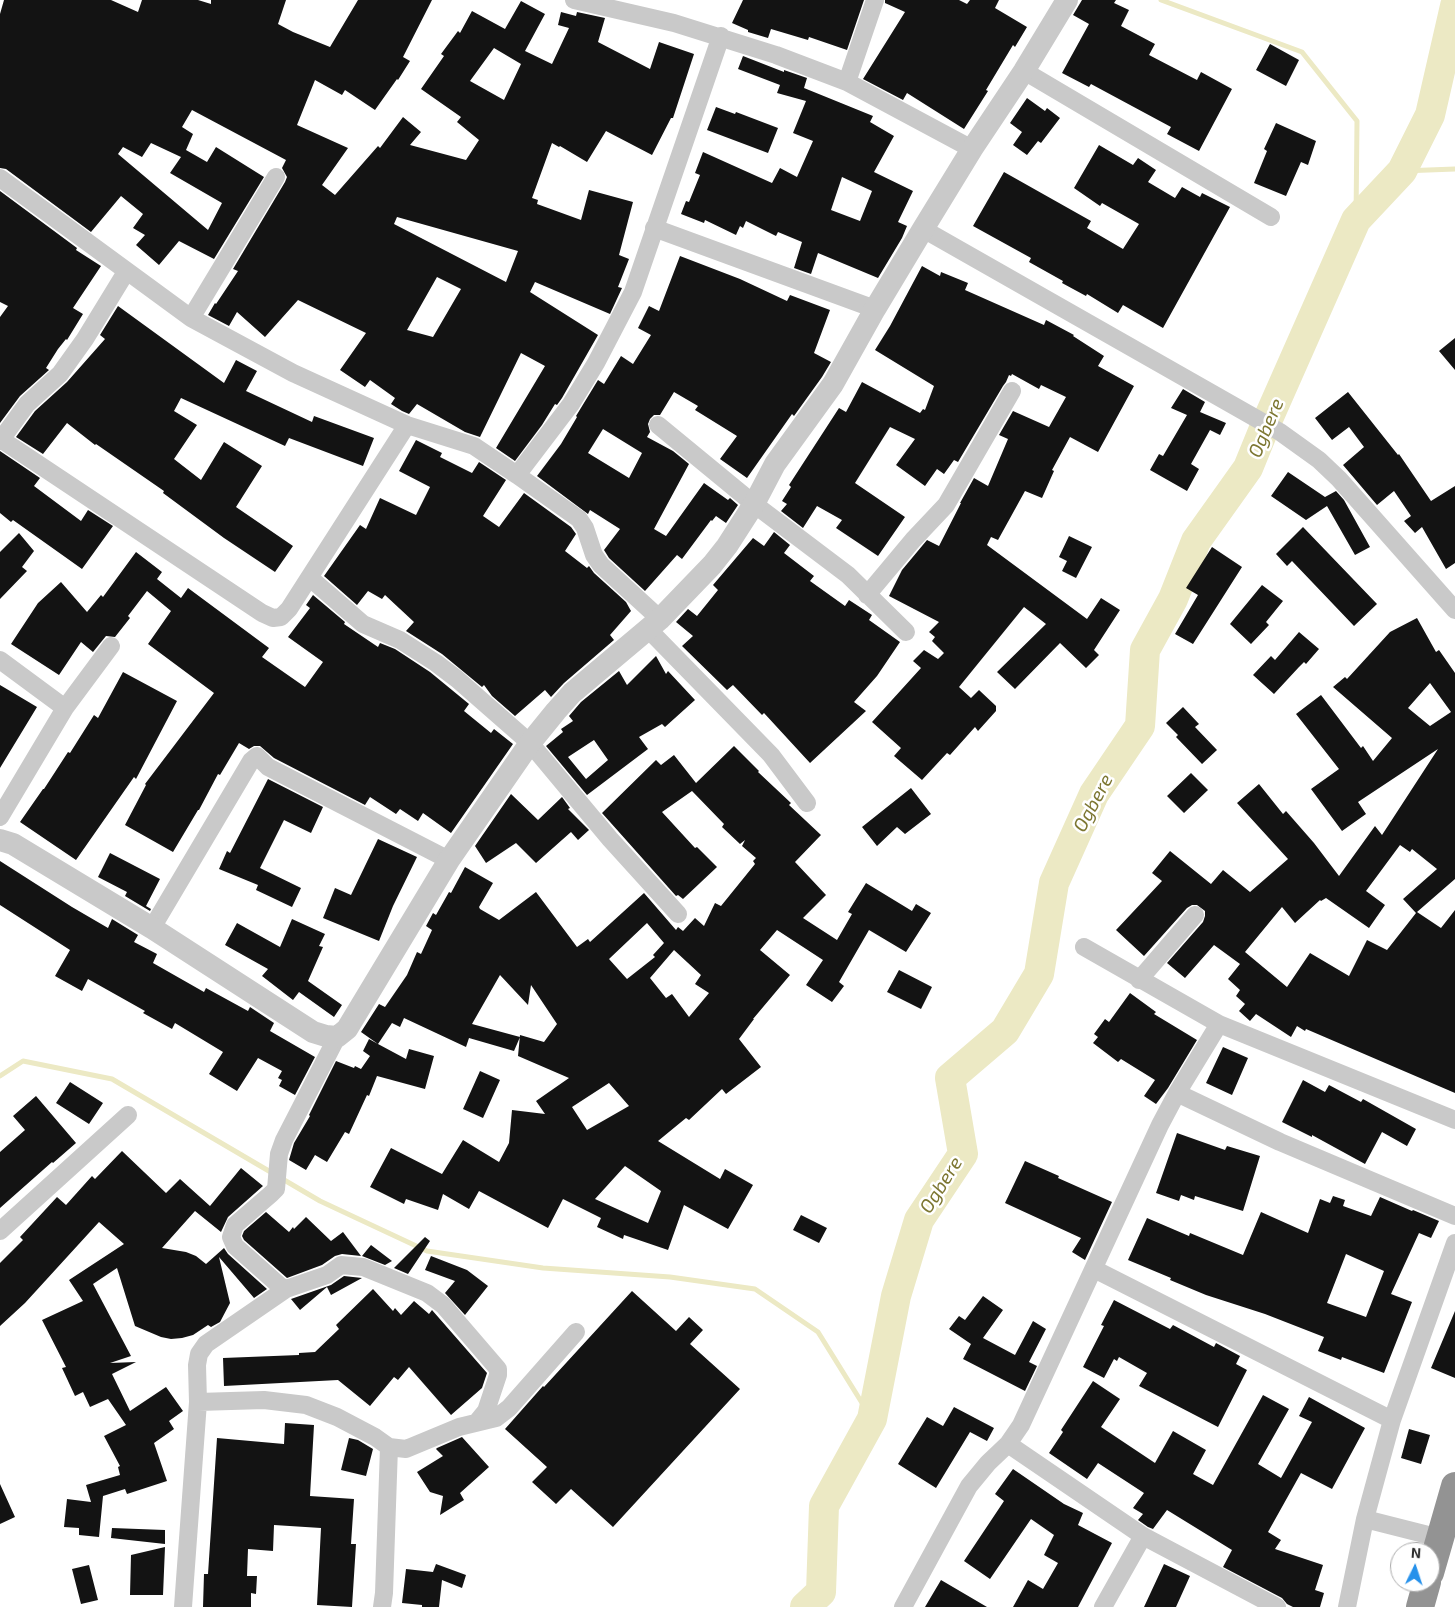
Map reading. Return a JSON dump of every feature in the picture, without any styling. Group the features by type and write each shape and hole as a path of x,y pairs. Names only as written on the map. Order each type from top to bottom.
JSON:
{"highway":[{"path":"1439,1542 1455,1486"},
{"path":"1420,1607 1424,1592"}],"street":[{"path":"574,0 674,22 776,55 847,82 972,150"},
{"path":"847,82 875,0"},
{"path":"286,1289 280,1286 235,1246 231,1237 235,1225 276,1189 279,1154 284,1140 337,1037 347,1029 449,860 530,743 572,694 654,624 712,565 754,504 775,464 833,384 923,229 1067,0"},
{"path":"517,475 571,404 596,363 633,292 721,36"},
{"path":"1024,71 1270,217"},
{"path":"191,318 276,176"},
{"path":"0,178 191,318 293,373 407,425 474,446 579,519 585,528 594,555 601,565 771,754 807,802"},
{"path":"654,228 875,309"},
{"path":"923,229 1280,432 1318,460 1339,479 1455,610"},
{"path":"126,272 85,339 60,374 27,404 1,441 262,613 273,618 281,617 289,608 407,425"},
{"path":"867,594 946,505 1012,391"},
{"path":"658,425 754,504 848,575 906,632"},
{"path":"310,578 363,624 400,640 458,679 530,743 610,839 678,914"},
{"path":"0,817 65,708 111,646"},
{"path":"0,660 65,708"},
{"path":"152,928 251,761 257,756 268,767 449,860"},
{"path":"0,840 12,844 152,928 313,1032 337,1037"},
{"path":"1139,980 1195,915"},
{"path":"1084,947 1219,1024 1455,1120"},
{"path":"903,1607 969,1486 988,1463 1008,1444 1021,1425 1160,1125 1176,1093 1219,1024"},
{"path":"1176,1093 1280,1142 1455,1216"},
{"path":"0,1231 128,1115"},
{"path":"1347,1607 1365,1519 1392,1420 1455,1243"},
{"path":"183,1607 198,1402 197,1366 199,1354 206,1344 286,1289 327,1275 341,1265 363,1267 427,1293 443,1305 498,1369 498,1375 486,1411 477,1422"},
{"path":"1094,1268 1392,1420"},
{"path":"198,1402 264,1400 306,1405 337,1417 375,1437 389,1447 406,1449 459,1427 496,1418 509,1408 576,1332"},
{"path":"1008,1444 1143,1536 1278,1607"},
{"path":"382,1607 389,1447"},
{"path":"1365,1519 1440,1538"},
{"path":"1103,1607 1143,1536"}],"building":[{"path":"4,0 111,0 138,12 142,0 198,0 211,4 211,0 286,0 278,24 330,47 358,0 432,0 403,57 410,61 375,110 345,90 342,95 315,80 297,125 348,148 322,185 335,195 378,146 380,148 403,117 421,132 410,145 466,160 479,140 457,122 461,117 421,89 444,56 441,54 458,31 460,33 472,11 505,29 521,1 545,14 525,51 552,64 569,28 558,25 561,12 576,16 577,12 605,18 598,42 650,69 659,42 694,54 673,118 671,118 652,155 606,131 587,162 552,143 532,198 538,200 537,204 581,220 589,190 633,202 619,255 629,259 618,287 622,288 610,314 535,282 530,292 598,335 562,398 557,405 555,404 515,461 496,448 545,366 521,353 480,437 465,432 417,404 409,414 402,411 391,404 395,398 370,380 365,387 340,370 366,333 298,300 265,337 237,312 229,326 208,315 238,271 233,269 285,182 287,177 282,168 286,160 192,110 182,127 193,134 186,150 207,162 216,147 264,177 214,259 179,241 159,265 136,245 145,235 133,228 143,214 121,196 91,232 6,169 0,168 0,14","holes":["494,48 521,64 504,100 470,81","151,143 181,157 170,173 222,203 208,230 118,154 123,147 142,157","397,217 518,251 506,282 394,224","437,277 461,289 433,337 407,330"]},
{"path":"743,0 864,0 847,50 809,37 808,40 771,29 768,38 748,32 748,30 732,23"},
{"path":"885,0 959,0 967,4 970,0 999,0 995,8 1027,27 1015,47 1013,45 986,90 988,91 964,129 907,93 903,100 863,79 905,12 885,3"},
{"path":"1082,0 1116,0 1114,3 1129,10 1121,26 1155,44 1149,55 1197,80 1201,72 1232,89 1199,151 1167,134 1171,127 1091,84 1089,87 1062,73 1089,24 1073,15"},
{"path":"1270,44 1299,60 1286,86 1256,70"},
{"path":"743,56 784,72 784,70 807,78 804,88 873,116 870,122 894,136 874,172 913,191 898,222 907,226 878,278 818,253 811,274 794,268 802,242 778,232 776,236 746,221 743,228 740,226 736,235 705,220 704,223 681,214 686,201 689,202 700,175 695,173 703,152 772,183 780,168 797,177 813,141 793,133 806,101 777,93 780,85 738,69","holes":["842,177 872,191 860,221 831,210"]},
{"path":"1027,98 1045,111 1047,108 1060,118 1041,143 1038,141 1027,155 1013,145 1022,132 1010,123"},
{"path":"716,107 735,114 736,112 778,128 768,153 707,130"},
{"path":"1276,123 1316,141 1308,165 1301,162 1286,196 1254,183 1267,151 1264,149"},
{"path":"1099,145 1133,165 1138,158 1156,170 1148,182 1175,198 1182,187 1200,197 1202,193 1230,207 1163,328 1123,305 1118,313 1087,294 1086,296 1029,262 1031,258 973,226 1004,172 1091,221 1087,228 1123,249 1139,224 1102,203 1100,206 1074,188"},
{"path":"0,191 77,248 76,250 101,266 73,308 83,314 46,368 49,370 20,396 0,423 0,317 8,306 0,302"},
{"path":"680,256 740,279 787,301 790,295 830,310 814,353 831,362 794,416 792,414 747,478 720,459 737,436 695,410 698,406 674,392 660,415 654,415 650,419 648,424 650,432 647,437 673,451 689,464 654,529 666,536 704,483 728,500 730,498 738,505 726,523 716,516 711,520 682,559 677,555 645,591 609,558 604,550 620,529 590,510 588,514 537,476 561,444 598,380 604,384 621,356 633,364 651,335 638,328 649,306 659,311","holes":["603,429 642,453 629,478 588,453"]},
{"path":"922,266 940,276 941,272 968,283 965,290 1044,325 1046,320 1074,335 1104,356 1098,366 1134,386 1098,452 1070,437 1052,470 1054,471 1042,498 1025,491 998,540 991,537 987,545 1087,619 1101,598 1120,610 1094,650 1099,655 1086,668 1060,643 1015,689 997,672 1046,624 1024,607 959,687 971,698 979,690 996,706 996,711 978,731 975,727 950,755 947,753 922,780 894,756 901,748 872,722 921,668 913,661 924,650 938,659 944,653 932,641 935,637 929,632 939,622 889,596 902,570 927,540 939,546 974,478 988,486 1008,439 999,435 1013,411 1049,427 1066,397 1041,385 1039,389 1012,374 1011,376 1009,375 958,462 954,460 944,474 937,469 925,486 896,465 915,439 890,427 855,483 905,517 878,556 836,528 842,520 817,506 803,528 781,511 787,504 782,501 791,487 789,485 839,408 846,412 862,382 920,413 923,409 925,410 934,386 875,350"},
{"path":"118,306 224,383 236,360 257,371 246,391 312,422 314,416 374,438 363,466 289,438 285,446 181,398 174,411 197,425 174,459 201,480 224,442 262,466 236,507 293,546 275,572 224,538 163,493 164,491 95,445 67,423 43,454 16,437 35,411 67,382 105,339 100,335"},
{"path":"1455,338 1455,370 1439,351"},
{"path":"1183,389 1205,402 1200,412 1226,423 1220,435 1210,430 1191,464 1199,469 1187,491 1150,470 1159,454 1163,456 1187,415 1171,408"},
{"path":"1348,392 1399,454 1431,501 1455,486 1455,563 1446,569 1422,527 1415,533 1404,521 1411,516 1394,491 1377,505 1343,465 1364,447 1349,427 1332,440 1315,418"},
{"path":"416,440 442,453 440,457 472,473 479,462 506,480 483,516 499,527 524,493 571,527 576,534 565,551 587,568 589,566 594,573 626,602 631,611 610,635 614,640 564,683 551,697 545,690 515,716 492,696 484,685 482,687 442,654 406,631 414,622 385,595 382,599 368,591 357,605 324,576 360,525 366,529 380,498 416,515 430,487 399,471"},
{"path":"0,451 40,478 34,486 81,521 88,510 113,526 82,569 13,520 11,522 0,513"},
{"path":"1288,472 1325,497 1336,491 1344,500 1370,547 1355,555 1327,506 1306,520 1271,496"},
{"path":"1303,527 1377,604 1354,626 1292,561 1287,566 1276,554"},
{"path":"774,532 790,545 784,553 814,576 810,581 845,606 849,600 872,615 869,620 900,642 877,676 854,702 866,711 810,763 764,713 762,715 733,685 727,690 682,646 693,636 676,622 688,609 697,616 718,590 713,585 753,538 764,546"},
{"path":"19,533 34,551 22,567 27,571 0,599 0,552"},
{"path":"1069,536 1092,547 1076,578 1062,571 1067,561 1059,557"},
{"path":"1212,547 1242,567 1193,644 1175,634 1198,595 1186,588"},
{"path":"136,552 162,572 157,579 181,598 188,588 269,648 262,657 305,687 323,662 288,637 310,608 306,605 313,595 345,622 344,624 378,647 380,643 395,649 430,672 469,704 464,711 491,733 494,729 513,744 451,833 423,813 418,821 400,809 396,814 370,797 365,805 274,758 260,746 254,746 249,749 239,743 220,775 218,774 199,810 173,852 125,825 145,784 214,693 148,644 171,611 147,591 115,637 106,636 93,652 81,642 59,675 11,644 38,603 61,582 87,612 101,595 103,597"},
{"path":"1262,585 1283,601 1266,622 1269,625 1251,644 1230,624"},
{"path":"1417,618 1436,652 1439,650 1455,673 1455,879 1417,912 1441,928 1455,910 1455,1093 1306,1029 1305,1031 1297,1026 1291,1037 1256,1014 1250,1021 1239,1011 1245,1004 1236,996 1240,990 1228,979 1240,964 1214,945 1185,978 1167,963 1203,922 1205,911 1197,905 1187,908 1144,956 1116,930 1162,881 1152,873 1170,851 1211,884 1223,870 1250,892 1288,859 1237,803 1259,784 1283,814 1286,811 1314,843 1339,876 1375,826 1382,835 1438,749 1358,802 1366,814 1342,831 1311,789 1339,769 1296,714 1321,695 1373,761 1392,738 1333,687 1345,677 1347,679 1390,632","holes":["1430,683 1451,712 1430,726 1408,708","1400,845 1410,852 1412,849 1437,869 1403,899 1416,913 1387,950 1367,940 1349,976 1310,953 1287,987 1245,952 1282,907 1295,923 1320,900 1326,898 1369,928 1385,905 1366,891"]},
{"path":"1299,632 1319,649 1274,694 1253,675 1271,656 1275,660"},
{"path":"656,656 666,674 668,671 695,700 665,727 662,724 639,737 648,749 587,795 546,746 563,732 561,729 573,721 569,716 581,702 619,671 627,685","holes":["594,740 608,760 586,779 568,757"]},
{"path":"123,672 177,701 136,779 134,777 76,860 20,822 68,752 70,753 94,715 98,718"},
{"path":"0,685 37,707 0,768"},
{"path":"1183,707 1199,724 1195,727 1217,750 1202,764 1176,737 1178,735 1166,723"},
{"path":"734,746 791,803 789,805 821,835 795,862 826,895 803,918 837,940 852,914 848,912 866,883 912,911 916,904 931,913 906,952 869,930 839,982 844,986 832,1002 806,985 823,960 777,930 760,950 790,975 753,1019 739,1039 761,1067 726,1094 722,1089 689,1120 686,1118 658,1141 720,1179 725,1169 753,1185 728,1229 684,1205 668,1250 624,1235 623,1239 597,1227 601,1218 563,1199 548,1228 479,1191 469,1209 443,1194 438,1210 406,1199 404,1204 370,1187 391,1148 442,1174 463,1140 499,1162 509,1143 512,1110 545,1114 536,1101 569,1078 518,1056 520,1038 514,1051 469,1038 466,1047 404,1018 400,1027 392,1023 378,1044 361,1032 379,1004 385,1007 407,975 417,952 421,954 432,930 426,926 433,913 436,915 449,892 451,893 465,867 493,883 479,907 480,909 499,920 536,892 577,947 588,939 590,942 644,893 676,930 678,927 683,931 695,918 704,926 715,903 721,906 755,864 753,861 756,858 742,846 745,840 740,844 722,827 724,824 692,791 662,812 695,848 697,847 717,867 683,899 678,895 676,896 602,813 656,760 661,765 674,755 696,783","holes":["647,923 664,943 653,955 655,957 627,979 609,959","674,950 701,975 695,984 709,993 689,1017 672,994 666,998 650,978","500,975 528,1005 531,985 557,1024 544,1042 472,1024","609,1083 629,1106 587,1130 572,1107","625,1166 661,1191 648,1223 595,1199"]},
{"path":"1191,773 1208,790 1184,813 1167,796"},
{"path":"268,779 323,807 311,833 284,820 260,868 301,888 292,907 256,890 258,885 219,869 227,851 230,853"},
{"path":"911,788 931,814 905,834 897,827 877,846 862,827"},
{"path":"511,794 538,820 562,797 570,808 568,809 589,830 578,840 571,832 536,863 516,843 486,863 475,846"},
{"path":"378,839 417,857 393,906 379,941 323,918 335,888 351,895"},
{"path":"110,853 160,879 146,906 151,909 150,911 125,896 127,892 98,877"},
{"path":"0,861 108,928 112,919 138,935 134,942 157,954 153,963 204,992 206,988 248,1011 250,1007 274,1023 270,1031 315,1057 295,1095 279,1086 282,1080 278,1078 282,1071 258,1058 237,1091 209,1074 223,1052 175,1023 172,1029 143,1013 145,1011 88,979 82,991 55,976 70,950 0,905"},
{"path":"292,919 325,934 319,946 323,947 308,981 342,1005 334,1017 299,992 293,1000 262,976 268,969 225,945 237,923 280,947"},
{"path":"899,970 932,987 921,1009 887,992"},
{"path":"1130,993 1156,1012 1154,1014 1197,1040 1156,1104 1144,1096 1155,1080 1121,1059 1118,1062 1093,1043 1098,1037 1094,1034 1105,1019 1109,1022"},
{"path":"369,1039 406,1059 409,1049 434,1056 425,1089 377,1076 349,1134 345,1132 327,1162 315,1155 306,1170 289,1160 294,1143 310,1116 336,1061 361,1069 370,1056 363,1051"},
{"path":"1223,1047 1248,1058 1232,1095 1206,1083"},
{"path":"480,1071 500,1080 483,1118 463,1109"},
{"path":"1303,1080 1325,1092 1329,1085 1361,1102 1363,1099 1416,1129 1407,1146 1382,1132 1365,1164 1312,1135 1312,1137 1282,1122"},
{"path":"70,1082 103,1103 89,1124 56,1103"},
{"path":"36,1096 76,1143 0,1208 0,1152 25,1130 13,1116"},
{"path":"1177,1133 1225,1150 1227,1146 1260,1156 1243,1211 1195,1196 1194,1200 1181,1195 1179,1201 1156,1193"},
{"path":"122,1151 166,1193 180,1179 210,1206 241,1168 263,1186 228,1217 221,1232 195,1211 162,1248 186,1252 196,1256 206,1264 224,1248 228,1254 267,1289 254,1298 219,1257 230,1303 220,1322 211,1327 208,1325 193,1335 171,1339 161,1337 135,1326 117,1268 93,1284 131,1356 110,1363 136,1362 112,1374 130,1411 166,1387 183,1411 169,1421 174,1429 154,1443 167,1481 127,1494 125,1489 103,1496 99,1537 79,1535 79,1528 64,1527 67,1499 91,1502 86,1485 120,1475 118,1467 120,1466 104,1436 126,1425 108,1399 90,1407 83,1392 75,1396 62,1368 66,1367 42,1320 83,1301 69,1280 124,1244 99,1222 25,1303 0,1326 0,1263 23,1240 20,1237 57,1197 66,1205 92,1176 95,1179"},
{"path":"1025,1161 1112,1202 1085,1260 1072,1252 1081,1238 1005,1203"},
{"path":"1333,1196 1345,1200 1343,1206 1371,1216 1380,1197 1439,1221 1431,1238 1419,1233 1391,1294 1412,1302 1384,1373 1342,1357 1341,1360 1318,1351 1324,1337 1265,1314 1206,1295 1128,1260 1147,1218 1189,1236 1190,1233 1243,1255 1261,1212 1308,1233 1320,1199 1330,1203","holes":["1346,1254 1384,1271 1366,1317 1327,1303"]},
{"path":"266,1212 289,1232 306,1217 331,1241 343,1232 361,1256 342,1254 335,1256 322,1265 287,1278 244,1240 242,1236 244,1231"},
{"path":"801,1215 827,1228 819,1243 793,1230"},
{"path":"425,1237 430,1241 408,1274 394,1268"},
{"path":"371,1245 392,1261 385,1265 362,1256"},
{"path":"431,1256 467,1270 488,1286 465,1315 445,1293 455,1281 425,1270"},
{"path":"344,1276 362,1278 331,1295 327,1287 300,1310 291,1299 331,1285"},
{"path":"373,1289 393,1311 395,1308 401,1315 414,1301 429,1314 432,1310 487,1373 482,1388 451,1415 409,1367 398,1380 394,1377 370,1406 338,1380 224,1386 223,1358 299,1355 299,1353 315,1352 339,1329 336,1325"},
{"path":"632,1291 676,1331 689,1317 703,1330 690,1344 740,1389 613,1527 571,1489 556,1504 532,1482 547,1467 505,1429"},
{"path":"983,1296 1003,1310 983,1338 1015,1355 1033,1321 1046,1329 1029,1362 1037,1366 1025,1391 963,1359 971,1344 949,1329 959,1316 965,1320"},
{"path":"1114,1300 1170,1329 1173,1325 1214,1347 1216,1343 1240,1356 1236,1364 1247,1370 1218,1427 1139,1386 1147,1373 1119,1357 1117,1361 1114,1359 1104,1378 1083,1367 1104,1326 1101,1325"},
{"path":"1455,1311 1455,1378 1431,1368"},
{"path":"1093,1381 1120,1399 1101,1427 1155,1463 1173,1431 1206,1450 1193,1474 1213,1485 1263,1395 1289,1409 1258,1464 1281,1478 1312,1422 1299,1416 1309,1397 1365,1428 1332,1489 1301,1473 1268,1532 1281,1540 1275,1549 1323,1565 1315,1590 1324,1593 1320,1607 1293,1607 1282,1598 1223,1567 1232,1550 1167,1510 1153,1529 1148,1527 1138,1520 1143,1514 1133,1508 1144,1493 1098,1463 1087,1479 1049,1453 1063,1432 1061,1430"},
{"path":"954,1407 994,1428 987,1441 970,1432 936,1488 898,1464 927,1417 943,1426"},
{"path":"285,1423 314,1425 310,1496 354,1499 351,1544 356,1544 352,1607 317,1605 321,1528 274,1525 273,1551 248,1549 247,1576 257,1576 256,1594 251,1593 251,1607 203,1607 204,1574 208,1574 217,1438 284,1444"},
{"path":"1409,1429 1430,1435 1421,1464 1401,1458"},
{"path":"462,1437 489,1467 460,1493 464,1500 440,1515 443,1496 430,1492 417,1472 443,1456 437,1448"},
{"path":"349,1438 358,1440 373,1449 366,1476 341,1470"},
{"path":"1013,1469 1064,1504 1083,1513 1078,1525 1112,1543 1078,1607 1013,1607 1028,1580 1043,1589 1058,1563 1044,1555 1054,1535 1031,1519 990,1579 964,1561 1004,1501 995,1494"},
{"path":"0,1484 15,1517 0,1524"},
{"path":"112,1528 165,1530 165,1544 111,1538"},
{"path":"165,1547 163,1595 130,1595 131,1555"},
{"path":"436,1564 466,1575 462,1588 442,1580 439,1607 422,1607 422,1605 402,1603 406,1569 433,1572"},
{"path":"1164,1564 1190,1576 1176,1607 1144,1607"},
{"path":"89,1565 98,1600 81,1604 72,1569"},
{"path":"941,1580 987,1607 925,1607"}],"waterway":[{"path":"1161,0 1302,52 1357,121 1356,220"},
{"name":"Ogbere","path":"805,1607 821,1592 824,1506 872,1419 896,1296 919,1220 963,1154 950,1078 1005,1031 1039,974 1054,883 1094,794 1140,726 1145,650 1173,599 1196,541 1248,468 1356,220 1402,171 1430,115 1455,6"},
{"path":"1402,171 1455,169"},
{"path":"0,1076 23,1061 112,1079 320,1201 427,1251 543,1268 670,1277 755,1289 818,1332 872,1419"}]}
